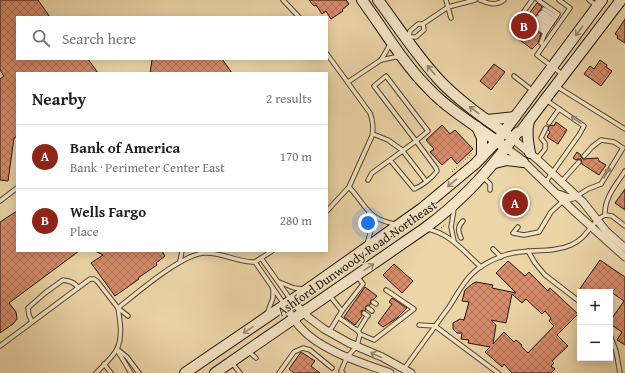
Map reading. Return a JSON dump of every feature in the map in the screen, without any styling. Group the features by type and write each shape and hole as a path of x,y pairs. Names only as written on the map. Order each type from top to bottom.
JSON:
{"main road":[{"path":"362,0 422,82 448,107 506,148"},
{"path":"378,0 442,83 458,98 513,139"},
{"name":"Ashford Dunwoody Road Northeast","path":"215,373 425,228 455,204 495,163 621,0"},
{"name":"Ashford Dunwoody Road Northeast","path":"186,373 308,289 433,199 482,157 497,141 600,3"},
{"path":"394,45 408,38"},
{"path":"487,120 514,117"},
{"path":"530,119 528,131 534,156"},
{"path":"477,127 482,138 482,157"},
{"path":"495,163 507,160 523,162"}],"street":[{"path":"513,139 534,156 577,196 612,237 625,248"},
{"path":"506,148 625,257"},
{"path":"551,189 569,198 577,196"},
{"path":"608,243 625,252"},
{"path":"288,303 329,332 382,357 399,372"},
{"path":"288,303 294,319 307,334 324,345 347,357 399,372"}],"lane":[{"path":"283,0 298,16"},
{"path":"446,0 451,18"},
{"path":"423,24 424,30 416,37 408,38 410,31 418,24 423,24 448,7 476,0"},
{"path":"480,0 494,4 504,0"},
{"path":"533,60 570,8 559,0"},
{"path":"589,0 600,3"},
{"path":"527,7 551,24"},
{"path":"527,7 532,10"},
{"path":"527,7 532,10"},
{"path":"514,20 518,20 527,7"},
{"path":"538,17 551,24"},
{"path":"538,17 551,24"},
{"path":"538,17 551,24"},
{"path":"544,45 541,43 551,24"},
{"path":"348,82 381,60 394,45"},
{"path":"328,55 370,113 373,120 374,129 349,187 328,210"},
{"path":"537,55 564,75"},
{"path":"381,60 395,57 403,58"},
{"path":"368,180 372,173 416,141 428,131 386,76 374,86 416,141 436,168 435,173 414,189 390,160"},
{"path":"514,76 533,91"},
{"path":"555,85 625,129"},
{"path":"448,107 458,98"},
{"path":"545,99 584,126 580,135 545,183"},
{"path":"549,123 559,109"},
{"path":"534,156 545,148 545,143 541,138 546,128"},
{"path":"373,134 388,140 402,150 426,181"},
{"path":"577,196 588,189 601,184 623,148 614,142 601,140 584,156"},
{"path":"561,182 579,162"},
{"path":"605,215 604,206 609,195 625,171"},
{"path":"482,176 490,184 490,190"},
{"path":"349,187 370,214 383,221 398,224"},
{"path":"0,201 16,189"},
{"path":"518,227 513,233 524,235 539,232 551,212 563,201"},
{"path":"454,241 451,227 455,204"},
{"path":"366,246 372,227 370,214"},
{"path":"399,372 435,326 461,287 472,273 480,267 501,256 519,252 568,246 584,237 597,220 605,215 612,216 625,226"},
{"path":"461,238 458,231 459,225 463,222"},
{"path":"425,228 441,232 454,241 480,267"},
{"path":"493,249 501,256"},
{"path":"528,251 535,263 545,275 577,300"},
{"path":"180,261 182,252"},
{"path":"226,252 227,256"},
{"path":"118,308 185,258 202,253 218,254 248,262 255,262 270,252"},
{"path":"185,258 188,262"},
{"path":"261,258 278,281 288,303"},
{"path":"255,262 273,288 288,303"},
{"path":"329,332 349,302 354,299 359,292 363,284 356,276"},
{"path":"0,346 90,279 94,279 118,308 128,316"},
{"path":"32,322 28,308 45,293 63,280 72,282 77,285 78,288"},
{"path":"278,281 294,288 308,289"},
{"path":"264,319 273,298 273,288"},
{"path":"338,317 359,332 374,340 414,309 386,290"},
{"path":"328,294 343,310 348,311"},
{"path":"349,302 352,305"},
{"path":"96,373 117,349 120,339 118,308"},
{"path":"368,308 372,311"},
{"path":"326,366 342,372 347,357 357,346 359,332 367,317 364,313"},
{"path":"360,320 364,323"},
{"path":"419,325 435,326 498,373"},
{"path":"613,343 620,373"},
{"path":"279,373 294,352 303,348 310,350 332,368"},
{"path":"117,349 131,373"},
{"path":"117,349 127,356 139,373"},
{"path":"248,350 256,358"},
{"path":"231,362 240,373"},
{"path":"104,364 111,373"}],"path":[{"path":"451,173 472,153"},
{"path":"441,230 442,226 450,221"}],"building":[{"path":"0,0 38,0 49,16 16,16 16,60 89,60 97,72 16,72 16,137 14,138 8,181 0,180 0,79 4,76 0,70"},
{"path":"309,0 346,0 349,4 342,10 343,11 331,19 326,11 322,14 316,5 314,6"},
{"path":"537,3 542,7 530,24 531,27 541,34 538,43 532,49 513,35 516,25 519,23 520,24 524,20"},
{"path":"625,19 625,43 617,38 618,36 615,34"},
{"path":"152,60 223,60 231,72 150,72"},
{"path":"600,60 612,71 601,86 584,74 590,66 594,69"},
{"path":"494,64 505,72 491,90 480,81"},
{"path":"556,122 567,130 558,144 547,137 550,132 548,130 549,126 554,126"},
{"path":"442,125 450,134 455,130 473,149 457,164 451,157 442,165 430,152 434,149 426,140"},
{"path":"577,152 583,159 598,158 599,161 606,165 599,175 582,164 581,159 576,160 573,158"},
{"path":"625,189 625,210 615,203"},
{"path":"507,191 521,191 526,195 526,209 523,213 508,214 504,209 504,194"},
{"path":"16,212 16,252 78,252 9,303 16,312 17,319 13,324 0,333 0,222"},
{"path":"97,252 163,252 165,256 156,263 157,265 115,296 91,263 103,255"},
{"path":"600,260 625,277 625,345 617,340 622,332 613,326 613,317 624,301 613,293 613,289 580,289"},
{"path":"508,261 525,276 529,272 548,291 550,288 577,313 577,315 557,335 568,346 552,361 554,363 551,366 555,369 551,373 512,373 504,364 502,367 485,352 490,347 468,343 469,340 461,339 462,333 457,333 453,329 453,323 460,319 464,320 469,302 462,301 465,290 472,284 476,282 493,285 492,288 516,293 496,273","holes":["512,294 522,303 526,299 542,314 545,311 551,318 549,321 554,326 528,353 521,346 522,345 516,340 514,342 504,332 493,344 496,325 491,320 506,323"]},
{"path":"394,264 413,281 402,293 383,275"},
{"path":"365,287 377,296 371,300 370,305 366,306 366,310 361,311 362,316 355,325 344,317"},
{"path":"392,298 407,308 397,318 383,327 378,323 392,304 389,302"},
{"path":"301,352 315,361 311,366 320,373 294,373 289,369"}],"place":[{"name":"Wells Fargo","path":"524,26"},
{"name":"Bank of America","path":"515,203"}]}
